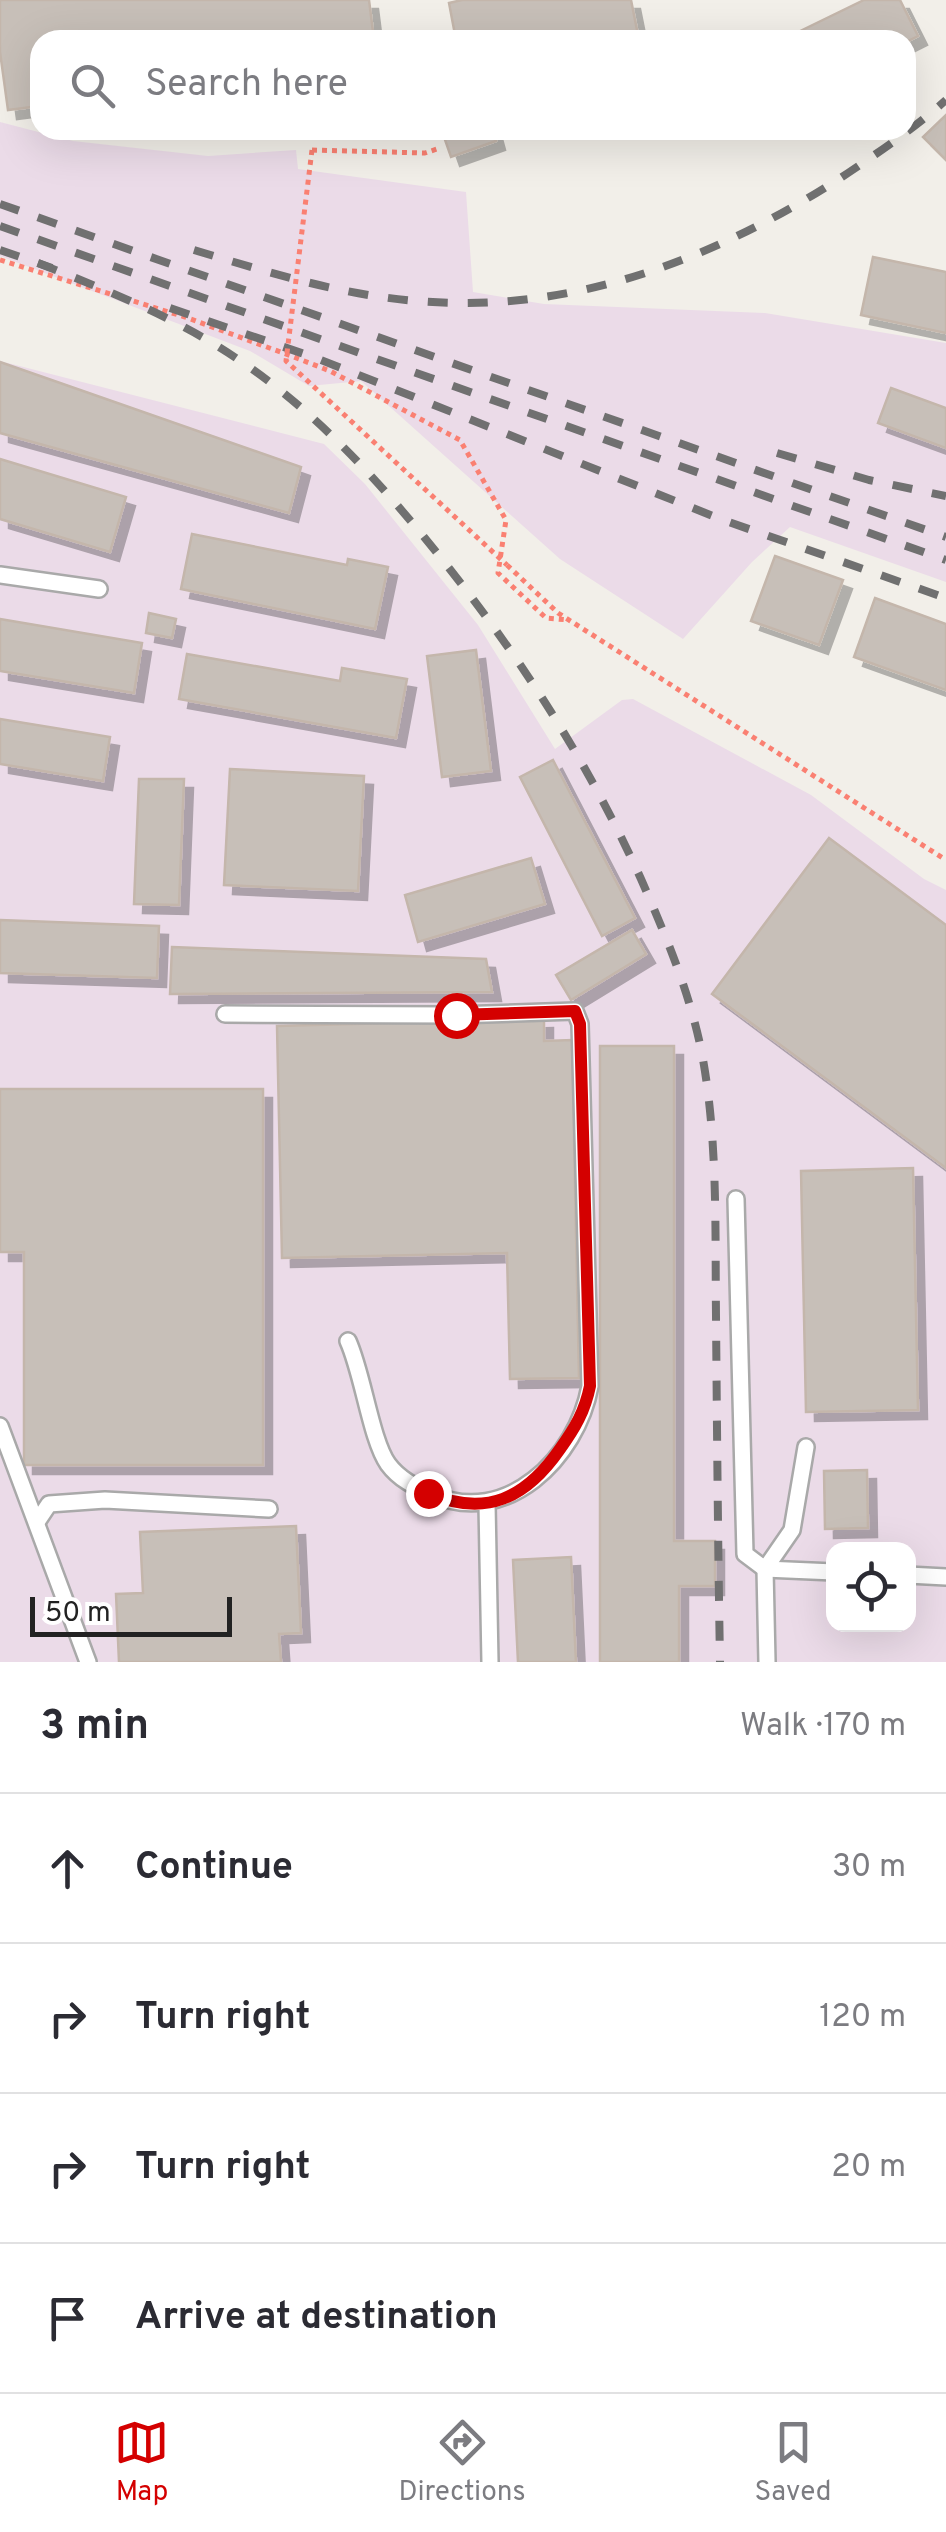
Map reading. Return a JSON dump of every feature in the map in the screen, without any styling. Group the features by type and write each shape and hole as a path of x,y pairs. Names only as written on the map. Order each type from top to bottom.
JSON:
{"lane":[{"path":"0,575 99,588"},
{"path":"226,1014 575,1011 580,1024 590,1386 586,1409 542,1476 517,1493 487,1504 451,1503 400,1478 386,1462 348,1341"},
{"path":"736,1200 746,1554 765,1568 826,1572"},
{"path":"0,1426 88,1662"},
{"path":"767,1662 765,1568 792,1530 806,1447"},
{"path":"37,1522 49,1504 105,1500 268,1509"},
{"path":"487,1504 490,1662"},
{"path":"916,1575 946,1577"}],"path":[{"path":"437,149 424,153 312,150 286,361 568,620 946,860"},
{"path":"0,260 185,317 330,371 460,440 506,520 498,573 546,618 568,620"}],"shaded area":[{"path":"0,122 30,130 30,140 69,140 208,156 296,150 298,169 466,192 473,292 544,304 765,313 946,343 946,582 790,527 752,562 683,639 560,559 361,381 309,386 250,351 0,256"},
{"path":"0,361 324,444 365,484 478,625 555,749 622,700 633,699 811,795 924,879 946,890 946,1662 0,1662"}],"building":[{"path":"0,0 369,0 373,30 30,30 30,107 8,110 0,52"},
{"path":"631,0 637,30 454,30 449,3"},
{"path":"864,0 900,0 915,30 802,30"},
{"path":"946,115 946,160 923,137"},
{"path":"445,140 496,140 496,141 451,157"},
{"path":"873,257 946,272 946,333 861,315"},
{"path":"0,362 301,467 289,513 0,433"},
{"path":"891,388 946,408 946,448 878,423"},
{"path":"0,459 126,497 110,552 0,519"},
{"path":"192,534 347,565 348,559 388,567 375,629 181,589"},
{"path":"775,556 843,580 819,645 751,621"},
{"path":"875,598 946,624 946,690 854,657"},
{"path":"149,613 176,619 172,638 146,633"},
{"path":"0,619 142,643 134,693 0,671"},
{"path":"476,650 491,771 442,777 427,656"},
{"path":"187,654 340,681 342,668 407,679 396,738 179,699"},
{"path":"0,719 110,737 103,781 0,764"},
{"path":"553,760 635,918 602,936 520,777"},
{"path":"230,769 364,776 358,891 224,885"},
{"path":"139,779 184,779 179,905 134,904"},
{"path":"829,838 946,925 946,1168 712,994"},
{"path":"531,858 545,904 418,942 405,895"},
{"path":"0,920 159,926 157,978 0,973"},
{"path":"632,930 646,954 571,1000 556,975"},
{"path":"172,947 486,959 492,992 170,994"},
{"path":"544,1019 544,1041 572,1040 579,1378 510,1379 507,1253 282,1258 277,1026"},
{"path":"600,1046 674,1046 674,1541 715,1541 715,1586 679,1586 679,1662 600,1662"},
{"path":"0,1089 263,1089 263,1465 24,1465 24,1252 0,1252"},
{"path":"913,1168 918,1410 806,1412 801,1171"},
{"path":"867,1470 868,1528 825,1529 824,1471"},
{"path":"296,1526 301,1633 279,1634 281,1662 119,1662 116,1594 143,1593 140,1532"},
{"path":"571,1557 576,1662 518,1662 513,1560"}],"railway":[{"path":"916,125 946,100"},
{"path":"194,250 332,288 389,298 475,303 532,299 588,289 697,254 799,203 895,140"},
{"path":"0,204 946,537"},
{"path":"0,226 946,560"},
{"path":"0,250 52,268"},
{"path":"38,263 140,305 213,343 293,401 346,450 418,530 499,634 576,752 641,879 684,987 697,1031 711,1119 720,1662"},
{"path":"170,308 316,358 723,520 946,598"},
{"path":"777,453 869,480 946,496"}],"route":[{"path":"428,1493 451,1503 487,1504 517,1493 542,1476 568,1438 586,1409 590,1386 580,1024 575,1011 456,1015"}]}
